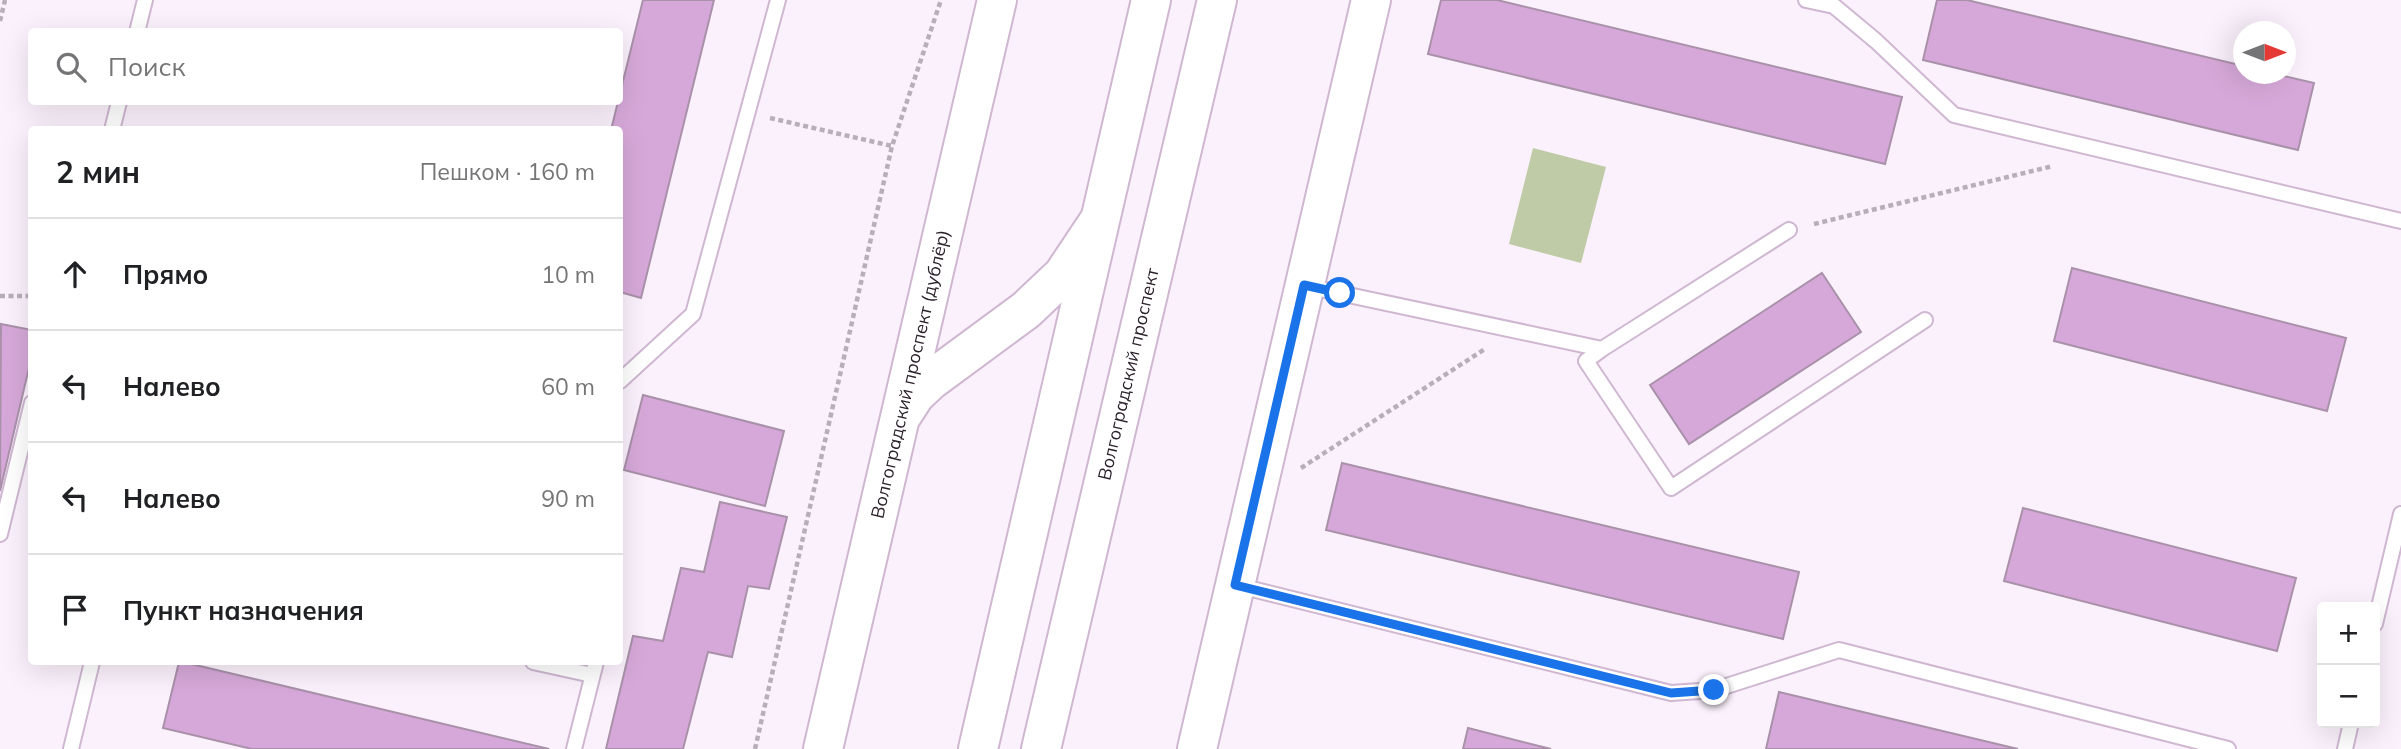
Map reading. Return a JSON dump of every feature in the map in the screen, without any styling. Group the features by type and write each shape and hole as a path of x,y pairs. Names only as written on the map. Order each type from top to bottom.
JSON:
{"street":[{"name":"Волгоградский проспект (дублёр)","path":"823,749 998,0"},
{"path":"978,749 1151,0"},
{"name":"Волгоградский проспект","path":"1041,749 1217,0"},
{"path":"1197,749 1371,0"},
{"path":"898,421 915,396 931,380 1026,310 1063,275 1102,216"}],"lane":[{"path":"138,28 145,0"},
{"path":"623,378 693,314 778,0"},
{"path":"1806,0 1834,6 1876,41 1954,116 2401,220"},
{"path":"113,126 118,105"},
{"path":"1789,230 1586,361 1671,488 1925,320"},
{"path":"1304,285 1602,349"},
{"path":"0,534 28,419"},
{"path":"2380,603 2401,514"},
{"path":"1235,585 1671,693 1714,690 1839,650 2228,749"},
{"path":"71,749 91,665"},
{"path":"564,665 594,668 574,749"},
{"path":"2345,749 2350,728"}],"path":[{"path":"0,21 5,0"},
{"path":"755,749 892,146 941,0"},
{"path":"748,113 892,146"},
{"path":"1789,230 2054,166 2075,144"},
{"path":"0,296 28,296"},
{"path":"1298,470 1513,330"}],"green space":[{"path":"1533,148 1606,167 1581,263 1509,244"}],"building":[{"path":"643,0 714,0 641,298 623,293 623,126 612,126 617,105 623,105 623,81"},
{"path":"1441,0 1497,0 1902,97 1885,164 1428,54"},
{"path":"1937,0 1967,0 2233,63 2233,84 2296,84 2296,79 2314,83 2298,150 1923,60"},
{"path":"2072,268 2346,338 2327,411 2054,341"},
{"path":"1822,273 1861,332 1689,444 1650,385"},
{"path":"1,324 28,329 28,372 0,491"},
{"path":"643,395 784,431 765,506 624,470"},
{"path":"1342,463 1799,572 1783,639 1326,530"},
{"path":"720,502 787,517 769,589 748,586 732,657 708,652 683,749 606,749 633,636 663,641 681,568 704,572"},
{"path":"2023,508 2296,578 2277,651 2004,581"},
{"path":"178,665 196,665 549,749 252,749 163,728"},
{"path":"1779,692 2018,749 1766,749"},
{"path":"1468,728 1551,749 1463,749"}],"route":[{"path":"1340,293 1304,285 1235,585 1671,693 1714,690"}]}
